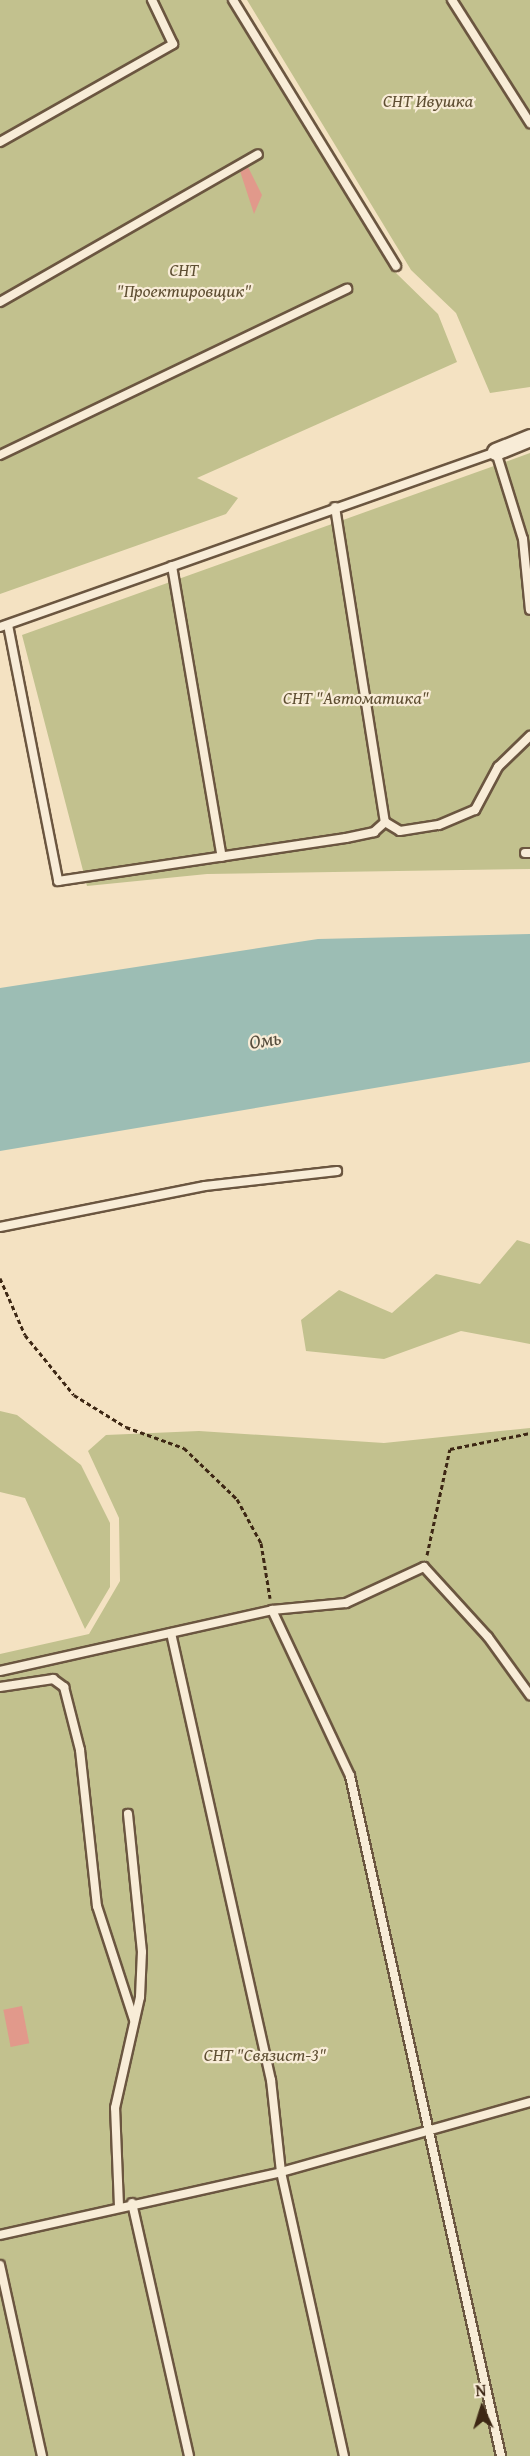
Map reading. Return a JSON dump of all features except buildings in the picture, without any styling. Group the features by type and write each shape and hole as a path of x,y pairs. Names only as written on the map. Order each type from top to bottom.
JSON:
{"street":[{"path":"496,452 530,438"}],"lane":[{"path":"0,142 174,44 152,0"},
{"path":"233,0 396,266"},
{"path":"452,0 530,123"},
{"path":"0,303 258,154"},
{"path":"0,455 348,289"},
{"path":"385,822 374,832 346,838 58,881 4,626 335,507 496,452 523,539 530,610"},
{"path":"335,507 385,822"},
{"path":"172,566 222,857"},
{"path":"385,822 400,831 465,817 498,767 530,736"},
{"path":"0,1227 205,1186 337,1172"},
{"path":"0,1671 272,1610 346,1603 424,1567 488,1637 530,1695"},
{"path":"272,1610 350,1776 427,2134 501,2456"},
{"path":"171,1633 271,2080 280,2172 344,2456"},
{"path":"0,1687 53,1679 64,1688 80,1750 97,1906 134,2020"},
{"path":"119,2206 115,2108 134,2020 142,1952 128,1814"},
{"path":"0,2235 132,2203 280,2172 427,2134 495,2108 530,2102"},
{"path":"132,2203 189,2456"},
{"path":"0,2265 42,2456"}],"path":[{"path":"0,1278 25,1335 74,1395 126,1427 184,1448 237,1499 261,1543 272,1610"},
{"path":"424,1567 450,1449 530,1433"}],"green space":[{"name":"СНТ \"Проектировщик\"","path":"0,0 226,0 396,273 438,314 457,362 197,478 238,498 226,514 0,594"},
{"name":"СНТ Ивушка","path":"247,0 530,0 530,387 490,393 456,313 411,270"},
{"name":"СНТ \"Автоматика\"","path":"530,453 530,869 207,874 87,886 22,635"},
{"path":"517,1240 530,1244 530,1344 461,1331 384,1359 306,1351 301,1320 339,1290 392,1313 436,1274 480,1284"},
{"path":"0,1411 17,1415 81,1465 110,1523 110,1587 85,1629 25,1498 0,1492"},
{"name":"СНТ \"Связист-3\"","path":"530,1428 530,2456 0,2456 0,1654 89,1634 120,1581 119,1518 88,1451 106,1435 199,1431 384,1443"}],"water":[{"name":"Омь","path":"530,934 530,1062 0,1151 0,988 318,939"}]}
